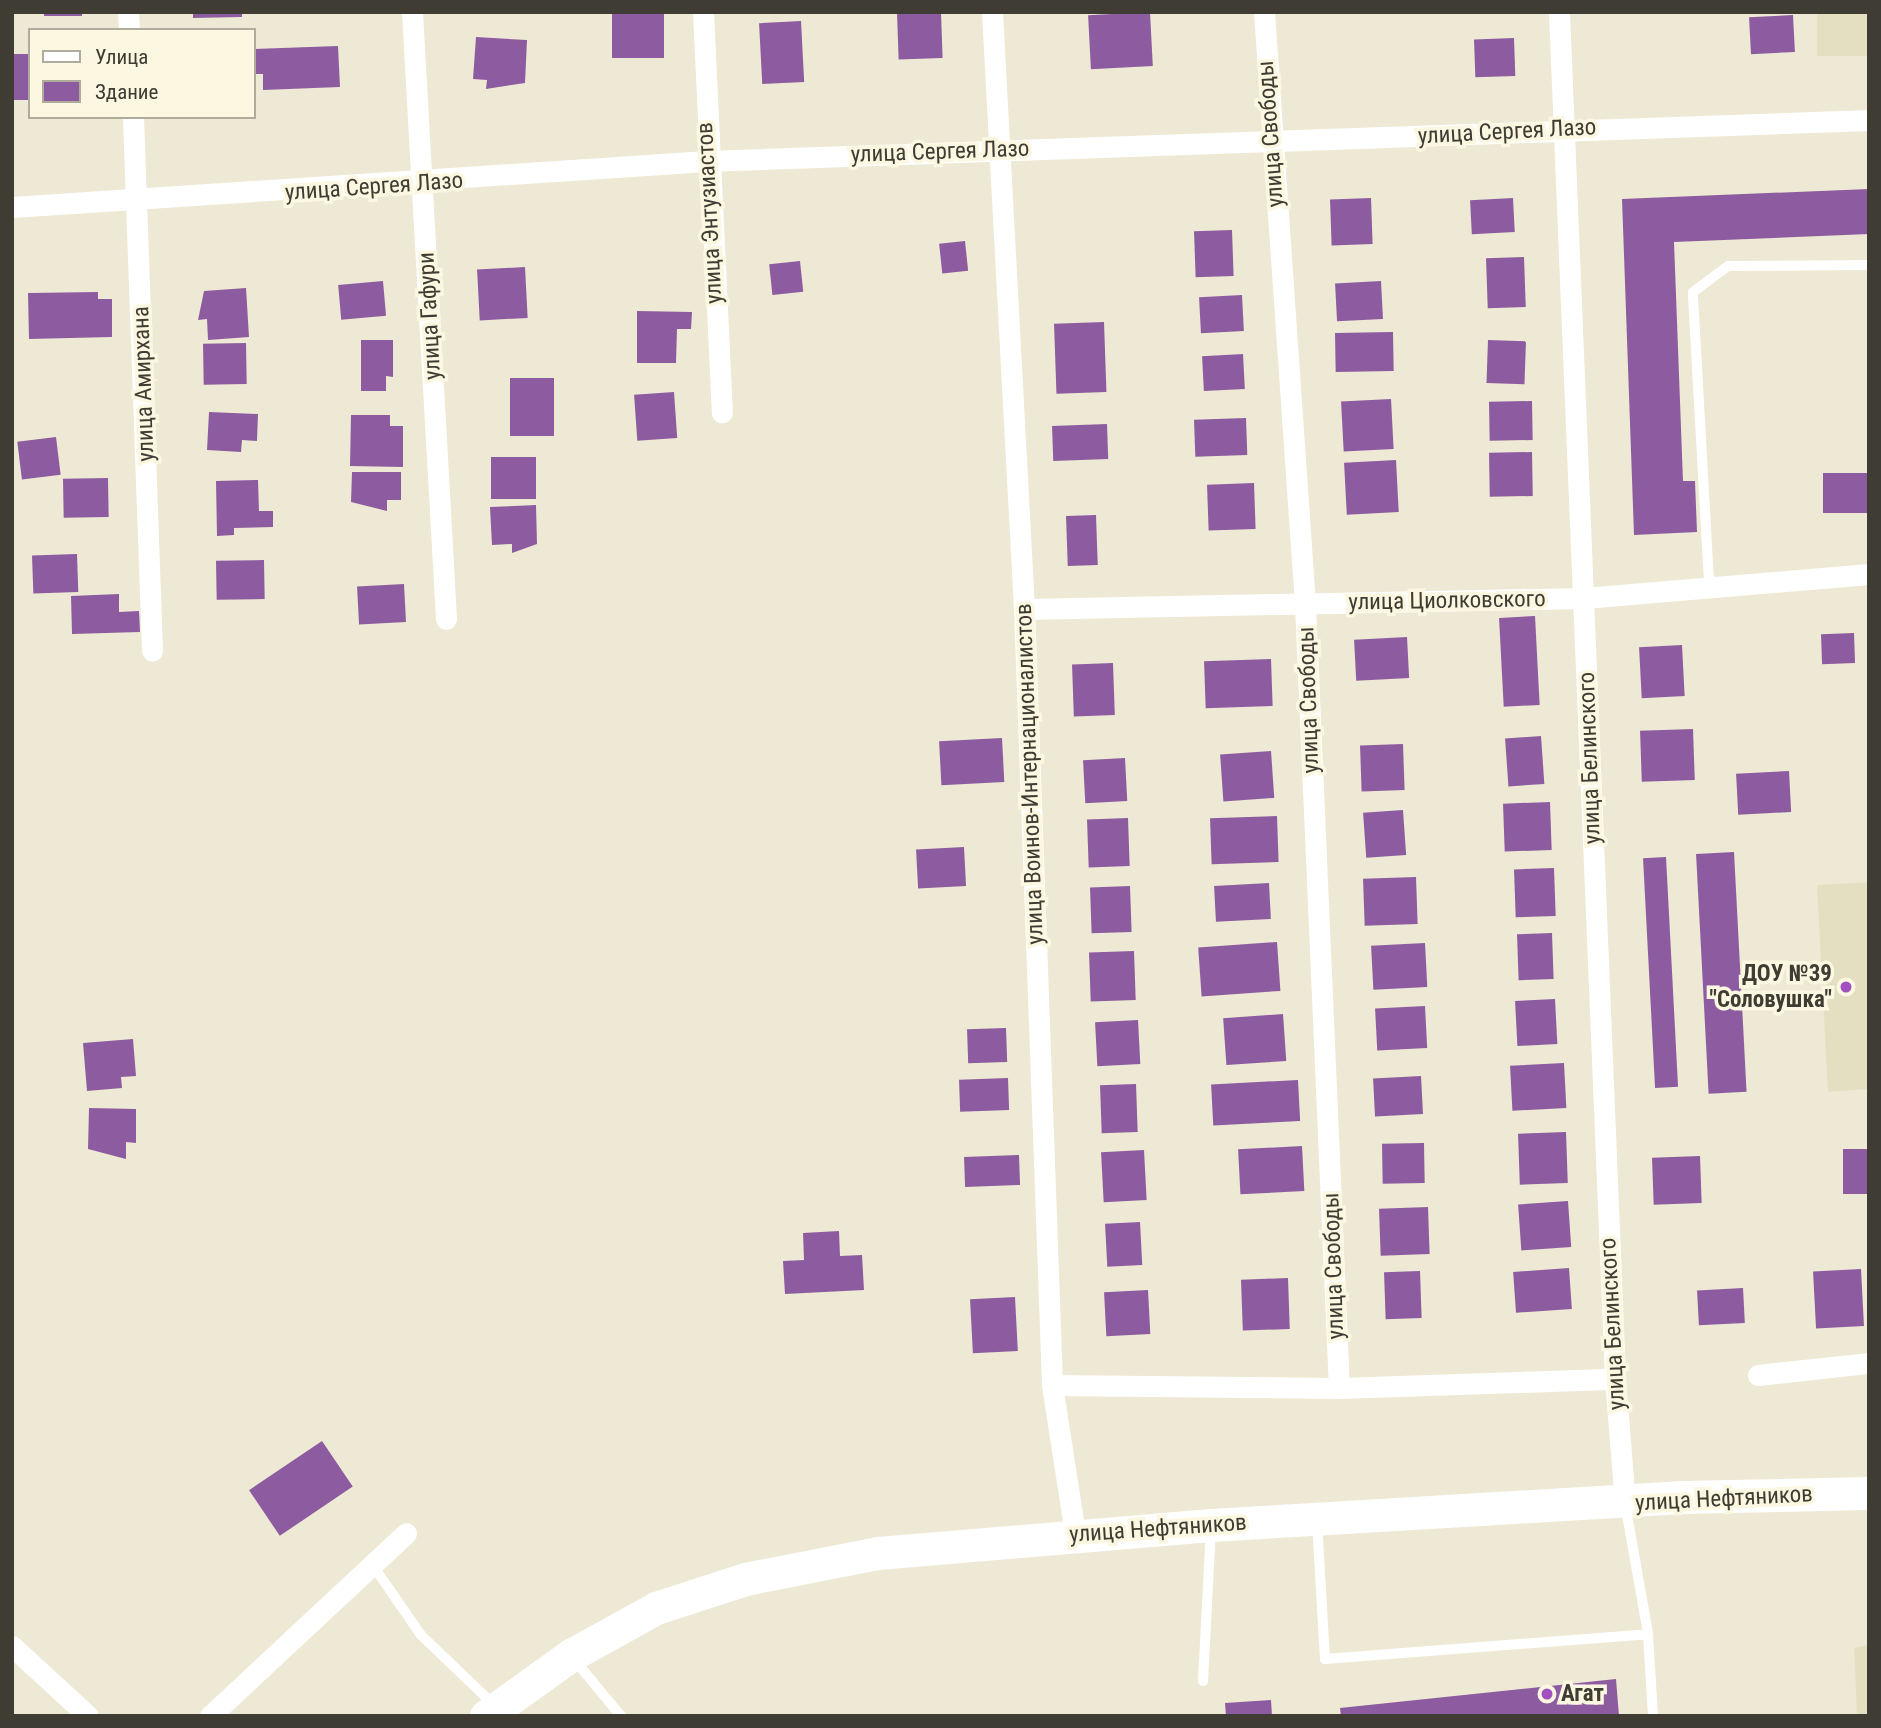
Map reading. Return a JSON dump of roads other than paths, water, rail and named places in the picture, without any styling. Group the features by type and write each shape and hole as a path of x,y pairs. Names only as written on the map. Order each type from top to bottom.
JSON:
{"main road":[{"name":"улица Нефтяников","path":"491,1711 571,1655 656,1608 745,1579 878,1553 1075,1534 1317,1518 1869,1493"}],"street":[{"name":"улица Гафури","path":"412,12 446,619"},
{"name":"улица Энтузиастов","path":"702,12 706,161 722,413"},
{"name":"улица Воинов-Интернационалистов","path":"992,12 1024,609 1052,1385 1075,1534"},
{"name":"улица Свободы","path":"1264,12 1271,144 1305,604 1339,1388"},
{"name":"улица Белинского","path":"1559,12 1615,1379 1625,1503"},
{"name":"улица Амирхана","path":"133,119 152,651"},
{"name":"улица Сергея Лазо","path":"12,207 138,203 706,161 998,150 1271,144 1565,129 1869,120"},
{"name":"улица Циолковского","path":"1024,609 1584,598 1709,582 1869,574"},
{"path":"1758,1376 1869,1363"},
{"path":"1052,1385 1339,1388 1615,1379"},
{"path":"210,1716 407,1533"},
{"path":"12,1646 88,1716"}],"lane":[{"path":"1709,582 1693,292 1728,266 1869,265"},
{"path":"1625,1503 1648,1634 1653,1716"},
{"path":"1317,1518 1325,1660 1648,1634"},
{"path":"1203,1681 1211,1525"},
{"path":"372,1564 421,1634 491,1711"},
{"path":"571,1655 621,1716"}],"place":[{"name":"ДОУ №39 \"Соловушка\"","path":"1846,987"},
{"name":"Агат","path":"1547,1694"}]}
